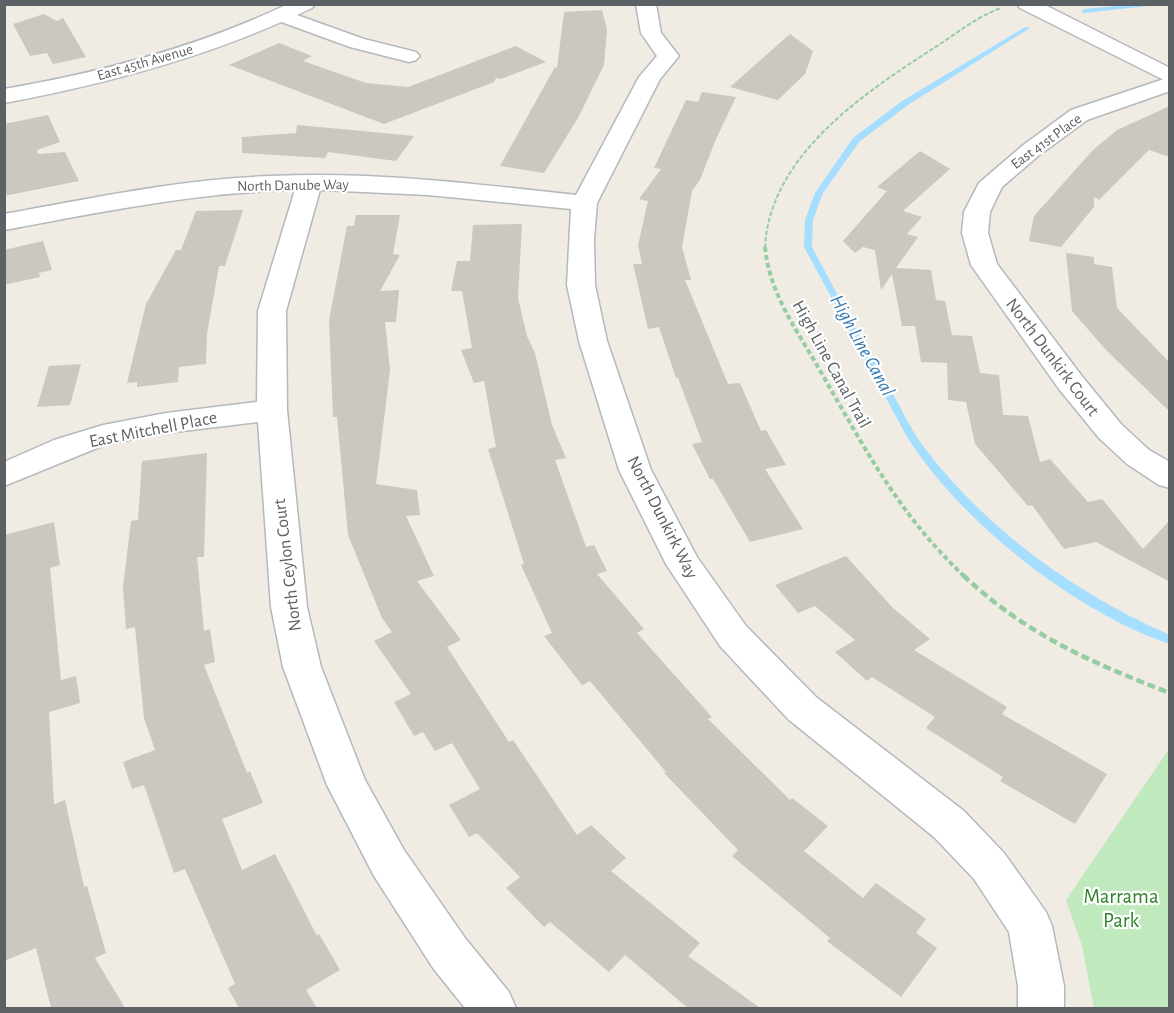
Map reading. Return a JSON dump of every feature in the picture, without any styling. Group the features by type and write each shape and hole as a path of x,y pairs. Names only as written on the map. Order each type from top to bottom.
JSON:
{"street":[{"name":"East 45th Avenue","path":"4,96 134,68 222,39 282,16 305,4"},
{"name":"North Dunkirk Way","path":"646,4 651,33 668,56 650,76 584,203 581,285 593,341 635,470 683,564 733,636 802,708 949,824 989,866 1030,926 1041,986 1041,1008"},
{"path":"1028,5 1170,77"},
{"path":"282,16 357,43 409,56"},
{"name":"East 41st Place","path":"977,212 991,183 1079,115 1170,83"},
{"name":"North Ceylon Court","path":"310,182 272,311 272,410 288,607 302,667 347,785 389,863 449,953 493,1008"},
{"name":"North Danube Way","path":"4,222 177,191 271,183 382,185 584,203"},
{"name":"North Dunkirk Court","path":"977,212 975,232 984,265 990,274 1110,431 1138,457 1170,477"},
{"name":"East Mitchell Place","path":"4,475 50,453 102,435 162,423 272,410"}],"path":[{"name":"High Line Canal Trail","path":"1006,6 983,13 899,71 868,94 818,139 776,197 765,247 769,274 797,331 874,466 919,528 963,576 1012,618 1065,648 1119,674 1170,693"}],"green space":[{"name":"Marrama Park","path":"1169,749 1169,1008 1094,1008 1082,946 1066,900"}],"building":[{"path":"602,10 607,30 604,65 578,118 544,173 500,166 555,67 557,68 564,12"},
{"path":"44,14 57,21 63,18 86,57 53,64 47,53 30,56 13,24"},
{"path":"790,34 813,51 805,74 778,100 730,87"},
{"path":"279,43 312,56 303,61 366,83 408,87 516,46 546,62 501,79 496,78 494,82 384,124 229,65"},
{"path":"702,92 736,97 700,180 692,191 682,247 691,280 685,280 728,384 740,383 761,431 766,430 786,465 765,469 803,529 750,542 713,479 710,479 692,444 702,442 678,378 676,378 659,327 648,329 633,264 642,264 638,245 648,201 639,199 661,169 654,168 686,100 698,102"},
{"path":"1170,106 1170,157 1149,150 1099,200 1094,197 1094,207 1061,247 1029,241 1034,216 1093,150 1117,130"},
{"path":"48,115 60,142 37,150 38,154 65,152 79,181 4,196 4,124"},
{"path":"297,125 414,136 396,161 328,152 325,158 242,153 242,137 296,133"},
{"path":"920,151 950,169 903,211 922,217 907,234 918,237 896,268 931,270 936,300 945,301 952,335 972,336 980,373 999,375 1003,415 1028,416 1040,462 1050,459 1088,502 1102,499 1143,549 1170,520 1170,582 1096,542 1064,549 1032,505 1028,506 975,444 966,402 948,400 947,363 921,362 915,326 902,326 892,274 881,290 875,250 863,247 855,253 843,241 887,191 877,187"},
{"path":"243,210 225,266 219,266 207,334 206,364 179,367 178,382 137,387 137,382 127,383 146,304 176,250 181,250 196,211"},
{"path":"356,215 400,215 393,254 400,255 380,291 399,290 396,322 385,322 390,370 376,484 417,490 420,515 406,516 434,576 417,581 461,640 447,647 509,742 513,740 577,835 591,825 626,858 611,871 700,943 688,956 760,1008 688,1008 625,955 609,972 550,922 544,927 506,888 520,877 477,833 469,837 449,805 480,789 452,743 435,751 423,732 414,736 394,702 411,694 374,641 392,632 382,618 348,535 337,417 333,417 329,320 347,226 354,226"},
{"path":"522,224 518,298 527,336 535,353 552,425 566,458 555,460 586,547 594,545 607,571 597,574 644,629 637,633 712,717 708,719 790,800 792,798 828,826 804,851 863,898 876,883 926,919 916,933 937,948 901,997 827,941 830,938 732,856 738,850 664,773 666,772 590,681 582,685 544,636 552,633 521,565 524,564 488,449 496,447 484,381 474,383 461,350 472,348 462,291 451,291 457,261 470,261 473,225"},
{"path":"43,241 52,270 39,273 40,277 4,285 4,250"},
{"path":"1066,253 1094,257 1094,264 1112,267 1117,308 1170,363 1170,412 1106,350 1072,311"},
{"path":"81,364 70,405 37,407 49,366"},
{"path":"207,453 204,557 197,557 204,631 210,629 215,662 204,665 247,773 250,771 263,803 222,819 242,870 275,854 317,936 319,934 340,970 306,990 317,1008 239,1008 228,988 235,984 185,869 174,873 144,785 132,789 123,762 155,750 144,718 135,627 126,629 123,587 131,521 138,520 142,461"},
{"path":"54,522 60,565 50,568 61,680 76,676 80,703 49,712 54,804 65,800 84,887 87,886 106,953 95,958 125,1008 51,1008 36,948 4,961 4,535"},
{"path":"846,556 893,608 930,639 914,650 1007,707 1002,714 1107,774 1075,824 1000,781 1003,777 926,728 935,717 872,677 867,681 835,652 855,640 815,606 798,613 775,585"}],"waterway":[{"name":"High Line Canal","path":"1084,11 1164,4"},
{"name":"High Line Canal","path":"1027,28 905,103 856,140 819,193 809,220 808,247 911,435 944,478 1001,535 1064,584 1098,605 1170,640"}]}
